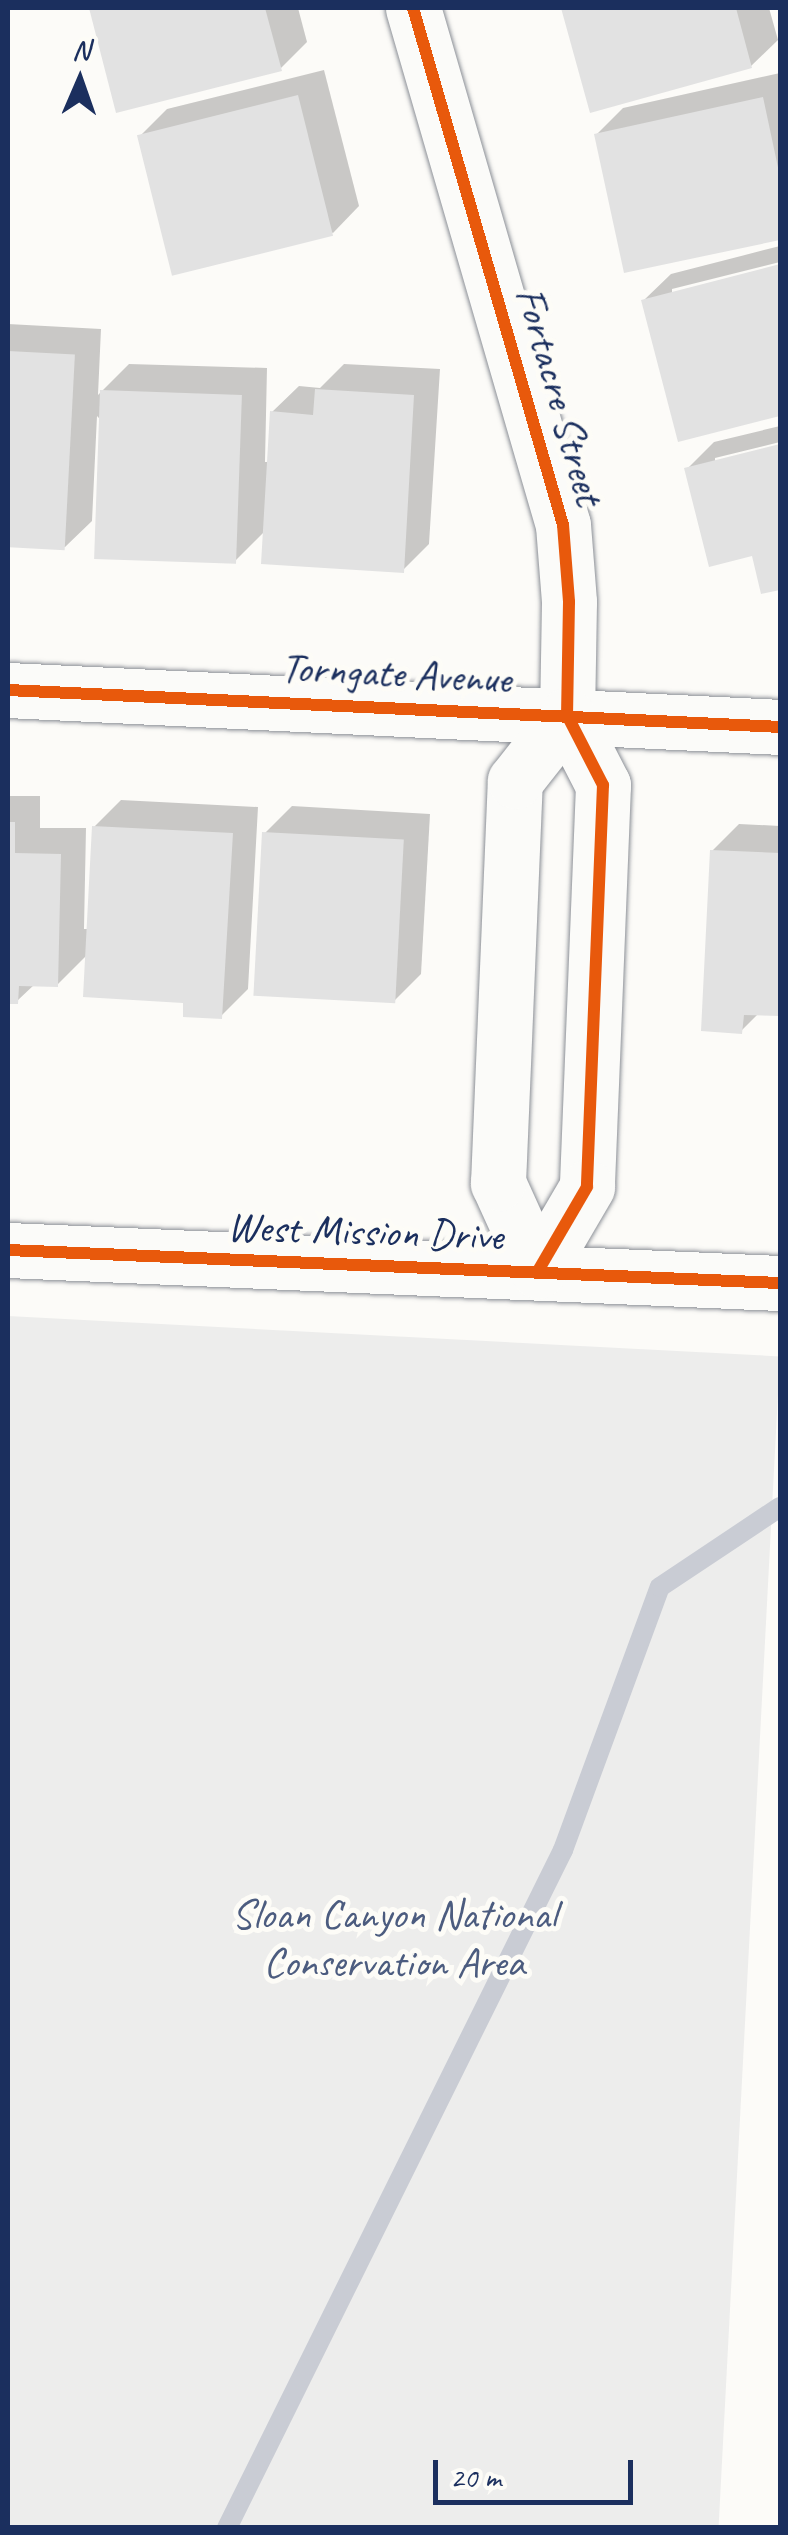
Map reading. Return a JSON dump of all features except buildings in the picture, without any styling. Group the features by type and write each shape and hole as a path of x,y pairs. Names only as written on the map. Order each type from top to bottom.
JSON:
{"street":[{"name":"Fortacre Street","path":"414,8 563,525 569,602 567,714 604,785 586,1187 538,1272"},
{"name":"Torngate Avenue","path":"8,690 780,727"},
{"path":"538,1272 498,1183 515,780 567,714"},
{"name":"West Mission Drive","path":"8,1250 780,1283"}],"green space":[{"name":"Sloan Canyon National Conservation Area","path":"8,1316 780,1356 719,2528 8,2528"}],"waterway":[{"path":"227,2528 563,1850 660,1587 780,1507"}],"cycle path":[{"path":"413,8 563,525 569,602 567,715 603,785 587,1187 538,1271"},
{"path":"8,690 780,727"},
{"path":"8,1250 780,1283"}]}
